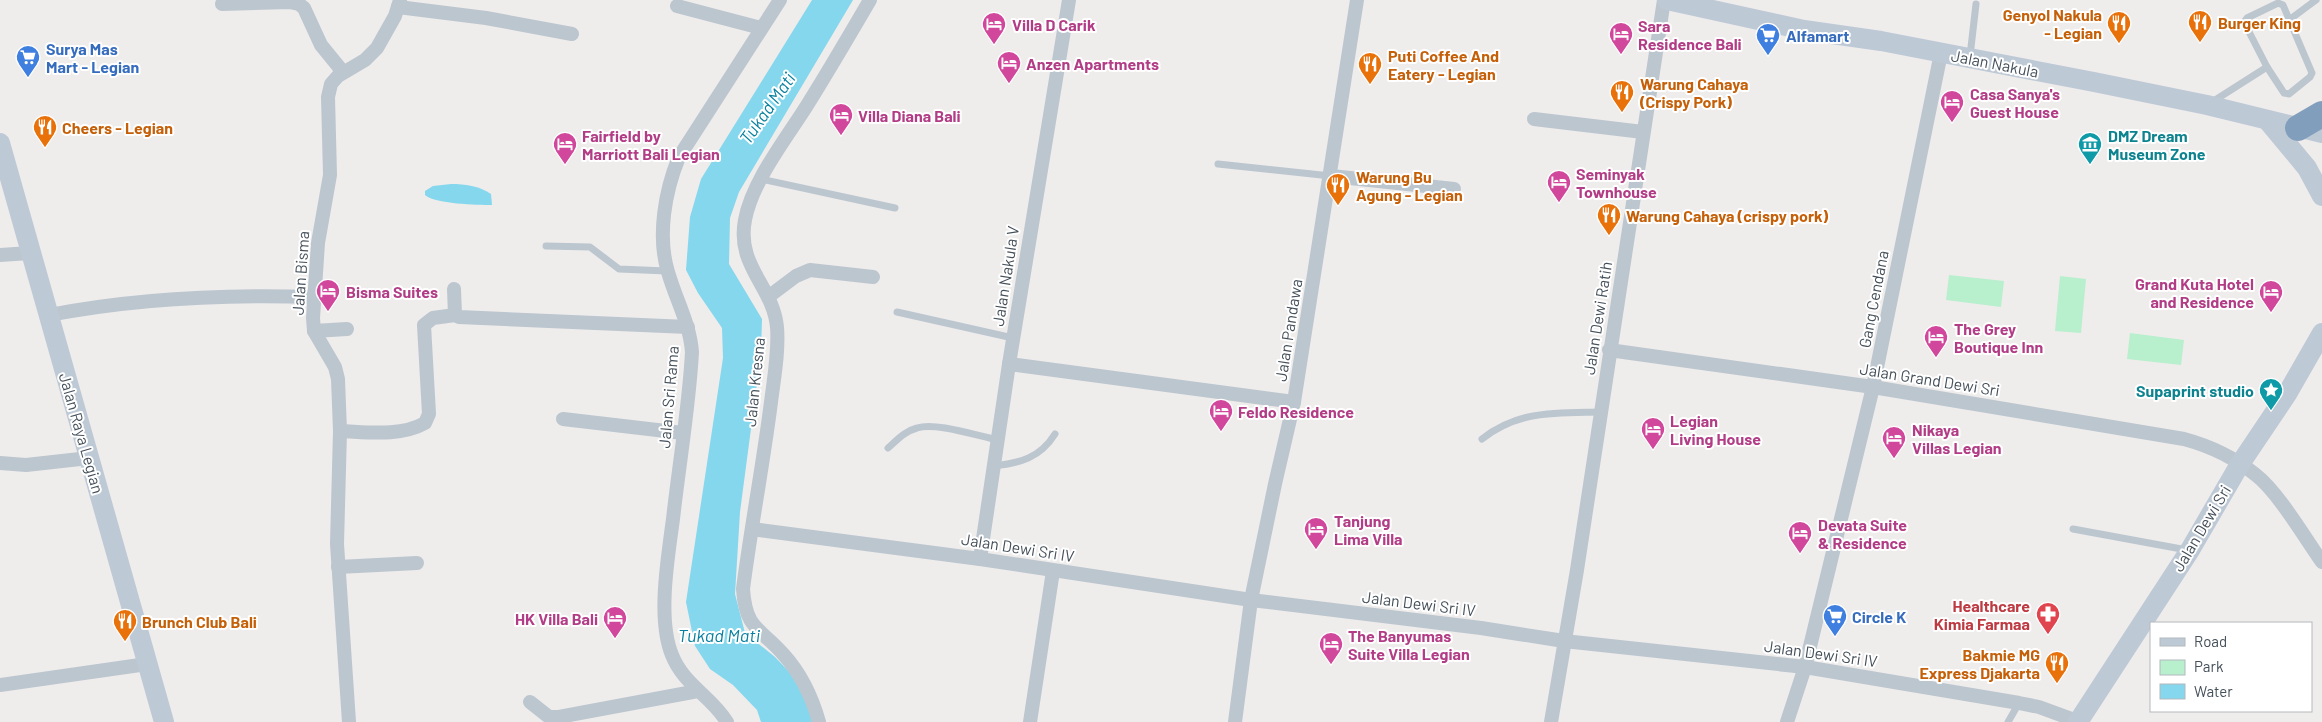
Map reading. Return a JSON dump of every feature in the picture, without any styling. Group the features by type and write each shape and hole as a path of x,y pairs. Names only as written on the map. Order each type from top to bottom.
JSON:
{"highway":[{"path":"2310,130 2322,114"}],"main road":[{"name":"Jalan Nakula","path":"1666,0 1804,30 1940,53 2207,105 2310,130"},
{"path":"2268,121 2307,168 2322,196"},
{"name":"Jalan Raya Legian","path":"0,144 164,722"},
{"name":"Jalan Dewi Sri","path":"2079,722 2190,550 2240,464 2286,394 2322,333"}],"street":[{"name":"Jalan Sri Rama","path":"727,722 721,713 683,676 672,655 666,624 666,571 692,352 688,326 667,271 663,231 671,177 679,157 780,0"},
{"name":"Jalan Kresna","path":"820,722 804,682 784,655 748,618 743,589 776,366 777,326 768,297 752,271 746,255 743,236 745,219 761,180 870,0"},
{"name":"Jalan Nakula V","path":"980,559 1013,338 1070,0"},
{"name":"Jalan Pandawa","path":"1235,722 1251,600 1294,402 1331,176 1357,0"},
{"name":"Jalan Dewi Ratih","path":"1551,722 1577,570 1643,132 1666,0"},
{"path":"222,4 288,2 299,4 304,8 320,45 343,72"},
{"path":"399,3 572,34"},
{"name":"Jalan Bisma","path":"350,722 338,567 340,431 338,379 335,367 314,331 314,297 318,243 329,183 328,97 331,84 343,72 364,60 377,48 399,3"},
{"path":"677,6 761,28"},
{"name":"Gang Cendana","path":"1787,722 1805,667 1873,387 1940,53"},
{"path":"1534,119 1643,132"},
{"path":"1331,176 1454,189"},
{"path":"0,256 30,253"},
{"path":"768,297 796,276 810,270 873,277"},
{"path":"454,289 455,315"},
{"path":"49,315 130,302 179,297 242,295 314,297"},
{"path":"340,431 402,431 425,424 429,414 424,325 433,318 455,315 688,326"},
{"path":"314,331 347,329"},
{"name":"Jalan Grand Dewi Sri","path":"1609,350 1873,387 2184,439 2205,445 2258,476 2272,492 2322,562"},
{"path":"1009,364 1294,402"},
{"path":"563,419 683,433"},
{"path":"0,463 35,465 89,458"},
{"name":"Jalan Dewi Sri IV","path":"752,529 980,559 1251,600 1481,628 1564,641 1805,667 2019,703 2046,709 2079,722"},
{"path":"338,567 417,563"},
{"path":"1030,722 1053,570"},
{"path":"0,685 147,664"},
{"path":"530,702 549,717 558,717 698,691"}],"lane":[{"path":"2289,20 2316,0"},
{"path":"2278,3 2283,5 2289,20 2312,75 2291,93 2286,94 2267,67 2245,24 2245,20 2278,3"},
{"path":"1970,59 1976,4"},
{"path":"2207,105 2267,67"},
{"path":"1218,164 1331,176"},
{"path":"761,180 895,208"},
{"path":"546,246 590,247 619,269 667,271"},
{"path":"897,312 1013,338"},
{"path":"1482,439 1500,426 1527,417 1600,412"},
{"path":"888,448 903,434 918,427 937,428 998,440"},
{"path":"994,466 1016,463 1035,456 1049,443 1055,434"},
{"path":"2073,529 2190,550"},
{"path":"2008,722 2019,703"}],"green space":[{"path":"1949,275 2004,281 2001,307 1946,300"},
{"path":"2060,276 2086,279 2081,333 2055,331"},
{"path":"2130,333 2184,340 2181,365 2127,359"}],"water":[{"name":"Tukad Mati","path":"812,0 853,0 739,192 730,218 729,264 762,319 761,353 740,512 735,594 745,633 775,657 798,681 813,722 761,722 757,710 733,685 710,669 695,646 686,602 723,358 722,328 698,293 686,270 690,217 701,179"},
{"path":"451,184 472,186 486,191 491,194 492,205 446,202 425,195 425,191 433,186"}],"place":[{"name":"Burger King","path":"2200,43"},
{"name":"Genyol Nakula - Legian","path":"2119,44"},
{"name":"Villa D Carik","path":"994,45"},
{"name":"Sara Residence Bali","path":"1621,55"},
{"name":"Alfamart","path":"1768,56"},
{"name":"Surya Mas Mart - Legian","path":"28,78"},
{"name":"Anzen Apartments","path":"1009,84"},
{"name":"Puti Coffee And Eatery - Legian","path":"1370,85"},
{"name":"Warung Cahaya (Crispy Pork)","path":"1622,113"},
{"name":"Casa Sanya's Guest House","path":"1952,123"},
{"name":"Villa Diana Bali","path":"841,136"},
{"name":"Cheers - Legian","path":"45,148"},
{"name":"Fairfield by Marriott Bali Legian","path":"565,165"},
{"name":"DMZ Dream Museum Zone","path":"2090,165"},
{"name":"Seminyak Townhouse","path":"1559,203"},
{"name":"Warung Bu Agung - Legian","path":"1338,206"},
{"name":"Warung Cahaya (crispy pork)","path":"1609,236"},
{"name":"Bisma Suites","path":"328,312"},
{"name":"Grand Kuta Hotel and Residence","path":"2271,313"},
{"name":"The Grey Boutique Inn","path":"1936,358"},
{"name":"Supaprint studio","path":"2271,411"},
{"name":"Feldo Residence","path":"1221,432"},
{"name":"Legian Living House","path":"1653,450"},
{"name":"Nikaya Villas Legian","path":"1894,459"},
{"name":"Tanjung Lima Villa","path":"1316,550"},
{"name":"Devata Suite & Residence","path":"1800,554"},
{"name":"Healthcare Kimia Farmaa","path":"2048,635"},
{"name":"Circle K","path":"1835,637"},
{"name":"HK Villa Bali","path":"615,639"},
{"name":"Brunch Club Bali","path":"125,642"},
{"name":"The Banyumas Suite Villa Legian","path":"1331,665"},
{"name":"Bakmie MG Express Djakarta","path":"2057,684"}]}
